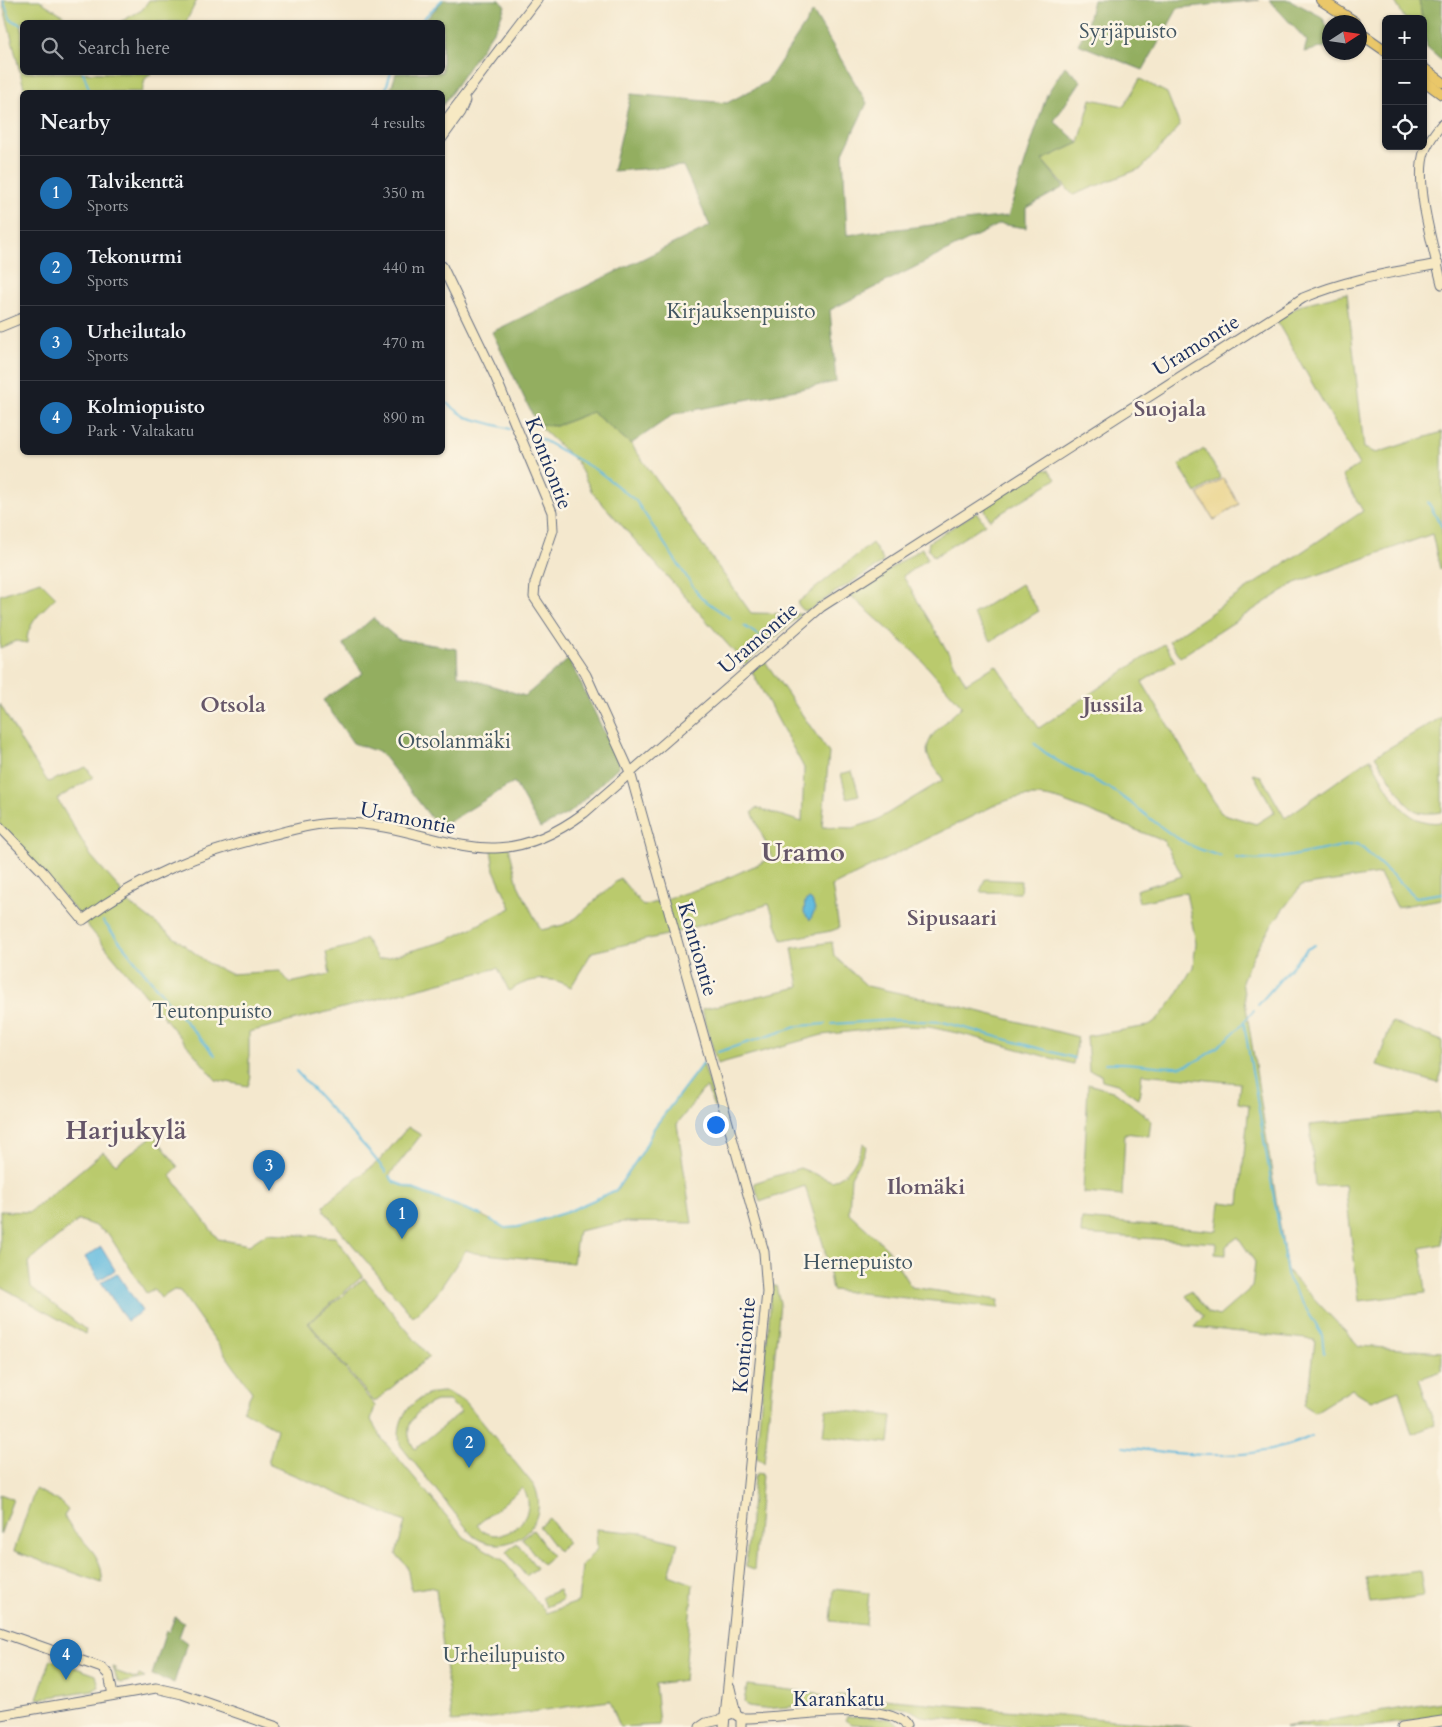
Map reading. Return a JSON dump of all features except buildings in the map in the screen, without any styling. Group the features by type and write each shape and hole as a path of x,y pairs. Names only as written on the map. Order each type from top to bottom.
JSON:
{"main road":[{"path":"1312,0 1334,15"},
{"path":"1321,0 1344,15"},
{"path":"1367,30 1382,40"},
{"path":"1367,37 1382,48"},
{"path":"1427,71 1442,82"},
{"path":"1427,83 1442,94"}],"street":[{"path":"445,122 467,96 537,0"},
{"path":"445,134 460,113 467,96"},
{"path":"1442,124 1425,148 1420,169 1421,186 1442,284"},
{"name":"Uramontie","path":"0,827 43,872 83,920 150,876 192,858 241,842 308,826 336,823 358,824 466,847 486,849 509,847 564,828 821,607 1303,298 1326,288 1369,276 1438,264"},
{"name":"Kontiontie","path":"445,272 498,384 552,512 553,530 535,583 534,597 586,675 630,772 756,1218 766,1263 767,1292 730,1688 724,1721"},
{"path":"0,327 20,319"},
{"path":"0,1632 102,1668 110,1695"},
{"path":"0,1715 156,1688 166,1689 277,1727"},
{"name":"Kontiontie","path":"730,1688 740,1721"},
{"name":"Karankatu","path":"724,1721 820,1712 873,1713 897,1717 906,1727"},
{"path":"700,1727 706,1723 724,1721"},
{"path":"1402,1727 1442,1721"}],"green space":[{"path":"2,0 40,0 68,20 20,20 20,72"},
{"path":"149,0 197,0 187,20 124,20 142,10"},
{"path":"443,0 500,0 505,6 498,24 445,102 445,90 391,90 395,75 445,75 445,20 426,20"},
{"name":"Syrjäpuisto","path":"1093,0 1260,0 1178,8 1143,70 1078,44 1086,30"},
{"path":"1269,0 1290,0 1322,17 1322,48 1304,52 1307,41"},
{"path":"1394,0 1419,0 1421,15 1403,15"},
{"path":"1419,0 1442,0 1442,61 1427,48 1427,15 1422,15"},
{"name":"Kirjauksenpuisto","path":"813,12 867,103 843,153 847,235 1008,216 1047,94 1065,66 1081,81 1054,121 1079,143 1042,160 1064,187 1026,208 1026,228 1000,224 830,310 836,382 674,414 631,444 592,412 556,426 537,424 492,332 710,226 683,166 613,171 631,94 727,103 767,82"},
{"path":"21,75 150,75 145,79 142,90 24,90"},
{"path":"1140,79 1167,93 1180,126 1142,168 1073,195 1042,160 1079,143 1091,99 1124,106"},
{"path":"1347,293 1364,448 1376,453 1442,432 1442,568 1440,569 1432,534 1295,583 1180,657 1169,641 1363,511 1342,476 1359,465 1276,320 1303,304"},
{"path":"592,412 631,444 751,613 801,614 745,664 592,492 577,462 537,424 556,426"},
{"path":"1204,449 1221,477 1196,493 1179,465"},
{"path":"1042,469 1049,470 1056,479 990,520 985,506"},
{"path":"975,513 978,514 985,524 934,557 928,549 929,542"},
{"path":"872,543 883,560 881,564 808,611 803,610 797,603"},
{"name":"Teutonpuisto","path":"922,548 928,559 903,576 966,683 996,665 1039,728 1164,644 1175,661 1142,682 1221,813 1256,824 1275,812 1253,774 1261,776 1285,818 1370,758 1390,793 1406,812 1416,819 1428,822 1442,822 1442,899 1397,907 1380,874 1301,886 1260,943 1242,981 1287,1270 1359,1346 1442,1352 1442,1371 1419,1379 1435,1425 1412,1434 1399,1390 1371,1401 1352,1389 1315,1412 1304,1405 1310,1385 1315,1340 1194,1327 1203,1317 1186,1296 1191,1291 1208,1313 1219,1316 1252,1287 1255,1262 1238,1237 1226,1246 1226,1255 1215,1254 1216,1243 1081,1234 1082,1219 1217,1231 1220,1202 1239,1204 1249,1105 1238,1103 1240,1083 1142,1074 1139,1099 1117,1084 1102,1080 1101,1074 1089,1071 1087,1036 1148,1026 1159,1018 1176,996 1193,967 1196,943 1186,892 1139,902 1136,890 1182,876 1164,841 1062,801 1036,796 1012,799 995,805 832,886 839,928 782,940 769,904 675,933 592,952 571,987 555,981 539,980 524,983 509,991 498,968 249,1032 249,1072 251,1077 248,1086 216,1080 43,872 0,827 0,704 22,743 48,782 86,767 93,777 57,799 91,856 119,888 125,900 208,963 230,974 280,971 290,983 330,974 326,952 351,946 365,938 378,960 446,941 511,908 494,870 491,849 509,847 518,885 541,930 563,925 576,918 620,878 643,906 714,884 772,858 752,812 757,808 802,822 804,768 752,672 764,660 829,753 822,827 853,828 875,821 943,780 929,759 927,749 933,735 962,706 917,655 850,595"},
{"path":"40,581 56,597 32,624 27,636 27,643 16,641 0,648 0,595"},
{"path":"1021,584 1039,611 991,641 973,614"},
{"name":"Otsolanmäki","path":"373,618 398,639 457,649 458,675 525,696 569,659 620,765 571,812 540,828 514,782 439,828 381,753 353,743 323,700 363,673 343,644"},
{"path":"1442,717 1442,812 1423,813 1411,808 1407,804 1375,756"},
{"path":"852,771 859,795 847,798 841,774"},
{"path":"985,879 1021,881 1020,893 980,892"},
{"path":"832,942 834,956 867,986 950,1004 1078,1037 1073,1064 962,1034 929,1027 900,1026 822,1035 717,1064 702,1009 799,987 792,948"},
{"path":"1392,1022 1442,1041 1442,1071 1438,1083 1377,1065"},
{"path":"703,1063 716,1106 714,1107 707,1088 703,1090 677,1124 692,1223 623,1222 578,1231 573,1263 475,1253 466,1250 435,1296 413,1317 325,1212 324,1206 380,1160 408,1127 421,1135 389,1176 394,1182 481,1215 505,1228 518,1227 567,1212 617,1190 643,1151 654,1128"},
{"path":"1088,1084 1116,1092 1151,1120 1149,1136 1125,1133 1122,1196 1083,1193"},
{"path":"1439,1112 1442,1131 1442,1244 1421,1248 1426,1293 1359,1301 1345,1185 1315,1186 1310,1125"},
{"name":"Urheilupuisto","path":"154,1135 178,1167 170,1175 218,1239 249,1245 267,1233 335,1237 363,1276 308,1323 375,1406 371,1420 382,1439 464,1537 502,1559 546,1613 578,1602 582,1566 597,1549 596,1529 643,1533 678,1543 669,1575 693,1584 684,1680 655,1684 659,1725 620,1727 610,1701 452,1722 436,1589 429,1587 411,1590 407,1566 396,1554 405,1522 268,1464 277,1429 243,1410 252,1392 180,1291 174,1290 161,1298 154,1289 146,1293 109,1235 95,1226 79,1220 28,1262 31,1287 86,1330 85,1334 0,1286 0,1211 30,1212 103,1152 116,1164"},
{"name":"Hernepuisto","path":"864,1143 867,1147 851,1177 849,1213 886,1247 911,1287 999,1300 998,1308 832,1290 824,1247 805,1186 760,1202 754,1183 800,1168 832,1181 839,1178 852,1166"},
{"path":"364,1278 429,1357 374,1402 309,1323"},
{"path":"772,1286 776,1286 780,1303 764,1463 756,1457"},
{"path":"446,1392 466,1402 535,1487 538,1501 537,1514 532,1526 523,1535 512,1541 500,1544 486,1542 473,1536 400,1445 399,1434 404,1415 417,1400 435,1393","holes":["436,1401 449,1401 461,1412 415,1449 410,1441 409,1434 412,1420 422,1409","522,1488 528,1499 528,1510 516,1528 507,1533 496,1535 486,1533 477,1525"]},
{"path":"826,1409 892,1416 889,1443 823,1436"},
{"path":"757,1473 762,1474 754,1570 746,1567 746,1562 754,1478"},
{"path":"35,1489 59,1501 68,1510 64,1516 69,1525 99,1561 102,1583 14,1551"},
{"path":"0,1494 13,1499 0,1535"},
{"path":"549,1518 568,1543 558,1551 539,1526"},
{"path":"533,1530 552,1556 542,1564 522,1538"},
{"path":"517,1543 537,1568 526,1576 506,1552"},
{"path":"1420,1571 1424,1596 1370,1603 1366,1578"},
{"path":"834,1589 869,1593 866,1625 831,1621"},
{"path":"559,1590 563,1600 546,1607 542,1597"},
{"path":"175,1617 184,1623 179,1637 187,1643 174,1683 152,1675 166,1631 169,1632"},
{"path":"51,1659 96,1675 99,1687 93,1690 38,1699"},
{"path":"113,1667 116,1668 115,1671 137,1679 139,1675 145,1678 121,1683 117,1680"},
{"path":"747,1685 817,1693 827,1698 826,1704 763,1709 748,1707 744,1702"},
{"path":"839,1695 1193,1727 1024,1727 921,1716 909,1709 835,1704 834,1699"},
{"path":"1442,1702 1442,1716 1368,1727 1285,1727"},
{"path":"847,1716 891,1719 902,1727 851,1724 845,1720"}],"sand":[{"path":"1223,478 1239,504 1214,520 1198,494"}],"water":[{"path":"809,899 812,901 815,910 810,920 804,913 805,901"},
{"path":"101,1247 115,1270 99,1280 85,1257"},
{"path":"117,1273 142,1311 127,1321 101,1282"}],"waterway":[{"path":"3,0 11,20 20,24"},
{"path":"422,20 442,0"},
{"path":"84,75 89,90"},
{"path":"386,90 390,75"},
{"path":"445,402 466,417 510,429"},
{"path":"534,435 598,471 636,501 700,597 730,618"},
{"path":"1428,502 1442,527"},
{"path":"744,626 767,641"},
{"path":"1034,743 1051,757 1112,790 1175,837 1203,851 1221,856"},
{"path":"1236,858 1251,860 1282,858 1358,844 1416,897 1442,893"},
{"path":"103,921 170,1004 215,1055"},
{"path":"1258,1005 1307,949 1315,945"},
{"path":"1105,1063 1166,1067 1185,1065 1196,1061 1219,1046 1254,1010"},
{"path":"832,1024 894,1020 943,1022 1074,1058"},
{"path":"718,1052 799,1026 826,1024"},
{"path":"1244,1024 1288,1279 1322,1335 1324,1353"},
{"path":"491,1220 505,1228 518,1227 567,1212 616,1190 643,1151 654,1128 703,1063"},
{"path":"296,1071 386,1172"},
{"path":"389,1176 394,1182 481,1215"},
{"path":"1123,1447 1171,1453 1243,1454 1267,1451 1290,1445 1312,1436"}],"place":[{"name":"Urheilutalo","path":"269,1191"},
{"name":"Talvikenttä","path":"402,1239"},
{"name":"Tekonurmi","path":"469,1468"},
{"name":"Kolmiopuisto","path":"66,1680"}],"district":[{"name":"Suojala","path":"1170,408"},
{"name":"Otsola","path":"233,704"},
{"name":"Jussila","path":"1113,704"},
{"name":"Uramo","path":"803,852"},
{"name":"Sipusaari","path":"952,917"},
{"name":"Harjukylä","path":"126,1130"},
{"name":"Ilomäki","path":"926,1186"}]}
